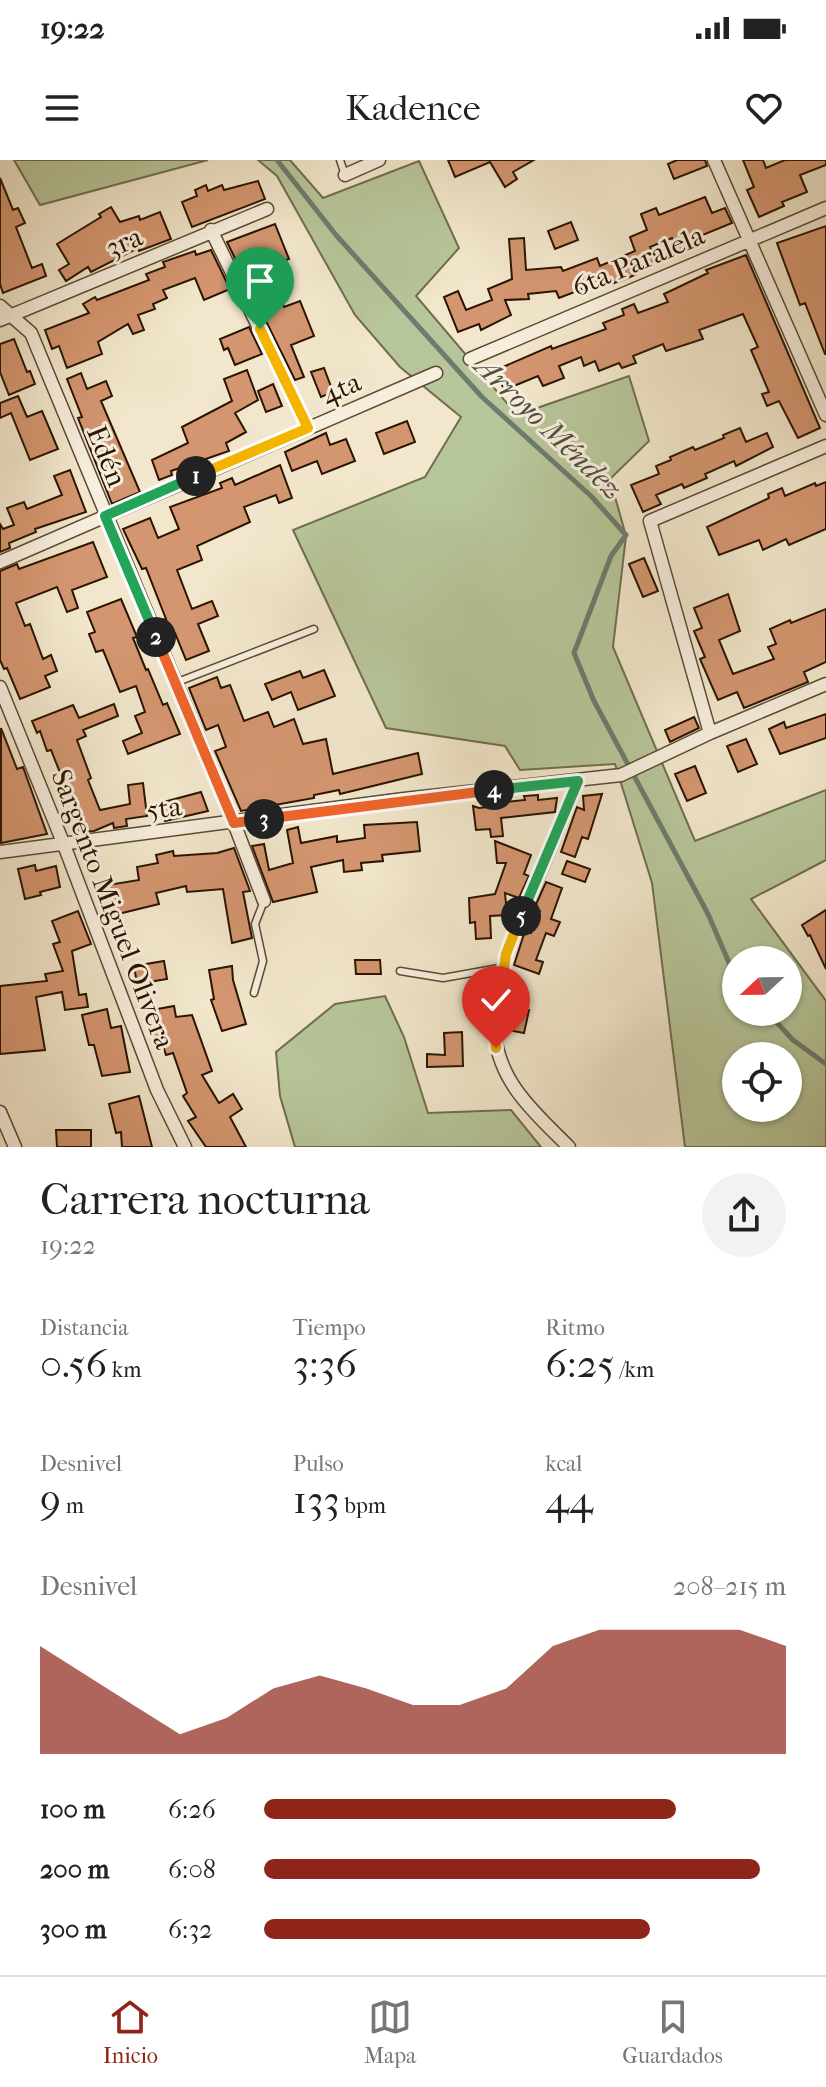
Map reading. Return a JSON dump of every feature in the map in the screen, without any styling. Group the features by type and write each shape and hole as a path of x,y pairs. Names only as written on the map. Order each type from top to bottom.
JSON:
{"street":[{"path":"345,175 379,160"},
{"path":"714,160 826,415"},
{"name":"6ta Paralela","path":"470,359 826,208"},
{"name":"3ra","path":"6,317 267,209"},
{"path":"211,230 308,428"},
{"name":"Edén","path":"0,306 6,317 31,333 264,901"},
{"name":"4ta","path":"0,562 436,373"},
{"path":"710,733 650,521 826,446"},
{"name":"5ta","path":"0,852 404,799 621,775 826,684"},
{"name":"Sargento Miguel Olivera","path":"0,687 157,1090 185,1147"},
{"path":"569,1147 511,1085 496,1048 495,1035 506,954 578,781"},
{"path":"0,1112 15,1147"}],"lane":[{"path":"340,160 345,175"},
{"path":"175,683 314,629"},
{"path":"254,993 263,961 255,924 264,901"},
{"path":"400,971 443,978 505,967"}],"green space":[{"path":"14,160 208,160 40,205"},
{"path":"258,160 290,160 323,198 419,161 459,248 416,296 517,415 629,376 649,441 610,479 626,536 613,647 695,841 826,790 826,860 751,899 786,946 722,946 722,1026 802,1026 802,968 826,1001 826,1147 685,1147 652,883 615,764 520,770 505,746 386,728 293,530 425,477 461,417 400,367 355,315 277,176"},
{"path":"385,996 404,1037 428,1113 511,1110 541,1147 295,1147 280,1096 276,1052 335,1004"}],"building":[{"path":"448,160 534,160 513,172 517,179 505,187 490,162 455,177"},
{"path":"677,160 705,160 707,166 674,179 668,164"},
{"path":"743,160 763,160 766,168 785,160 826,160 826,165 800,175 807,192 782,202 784,206 759,217 747,190 754,187"},
{"path":"0,178 13,210 18,208 25,223 16,227 32,268 42,264 46,276 3,293 0,284"},
{"path":"258,181 265,199 192,227 182,202 197,196 195,190 206,185 208,191 222,185 224,190"},
{"path":"705,197 712,213 725,208 732,223 700,236 702,241 677,251 672,238 650,247 656,261 635,269 637,274 623,280 592,290 590,286 559,298 556,291 528,294 529,299 505,300 511,315 481,330 479,324 458,332 444,297 458,291 466,310 492,300 488,289 512,279 509,239 524,238 526,270 561,267 563,271 597,258 600,266 635,251 630,237 647,230 641,214 656,208 659,215"},
{"path":"111,207 120,222 139,216 140,220 160,212 171,239 139,251 138,248 91,272 88,267 66,281 59,270 69,264 57,244 101,217 99,214"},
{"path":"571,222 578,240 555,249 548,231"},
{"path":"275,224 289,259 268,267 284,307 300,301 314,336 291,345 304,377 295,380 227,242"},
{"path":"826,226 825,354 805,303 800,305 777,243"},
{"path":"211,250 230,289 204,300 195,278 163,290 167,298 153,304 155,309 138,315 144,330 133,334 128,324 98,342 102,354 67,368 59,346 52,349 45,330 89,313 83,304 95,297 97,300 149,280 146,274 165,267 163,262 195,251 196,255"},
{"path":"746,255 820,428 798,438 779,401 767,406 762,394 769,392 751,350 758,347 743,314 699,330 703,339 666,351 663,344 633,356 636,363 622,368 619,363 599,371 595,361 584,366 581,357 559,366 564,378 543,386 538,376 504,390 496,370 551,346 552,349 606,329 603,323 624,315 622,309 634,304 638,313 668,302 664,294 708,273 706,270"},
{"path":"249,327 262,354 235,365 228,348 224,350 220,339"},
{"path":"14,339 35,384 9,395 0,372 0,344"},
{"path":"324,368 333,392 321,397 311,372"},
{"path":"247,370 258,400 235,413 246,432 226,443 229,451 171,471 172,475 159,480 152,460 188,443 182,427 232,401 224,379"},
{"path":"81,373 87,389 106,381 112,396 101,401 140,492 112,504 78,418 82,417 67,379"},
{"path":"273,384 282,406 266,412 258,391"},
{"path":"18,396 27,417 42,411 58,449 30,460 11,413 0,418 0,403"},
{"path":"407,421 415,442 384,454 376,433"},
{"path":"740,428 746,442 767,433 773,447 736,466 734,461 705,474 707,478 684,488 682,484 656,495 661,504 643,512 631,485 659,474 656,466 671,460 670,457 724,438 723,435"},
{"path":"326,433 330,445 346,439 355,461 322,474 317,461 292,471 285,452"},
{"path":"280,465 292,498 279,503 276,495 244,507 250,522 197,546 202,560 177,570 192,609 212,601 218,616 198,624 209,651 186,660 175,633 168,635 162,620 166,619 146,568 142,569 123,529 150,518 158,538 179,529 170,507 222,488 220,483 232,478 235,485"},
{"path":"70,470 86,512 35,529 36,532 9,543 10,548 0,552 0,524 3,529 14,525 7,508 24,502 27,509 62,495 54,476"},
{"path":"826,482 826,529 789,545 786,539 763,550 759,540 719,555 707,527 769,498 768,494 782,488 785,496 815,483 816,486"},
{"path":"93,542 107,577 72,590 78,608 67,612 57,587 16,603 25,626 30,624 43,659 51,655 57,671 45,676 50,687 20,699 7,668 4,669 0,660 0,571 17,564 19,569"},
{"path":"644,558 658,591 643,597 629,564"},
{"path":"728,594 740,631 719,640 733,674 774,659 768,647 776,644 770,629 826,609 826,662 804,672 808,682 744,708 737,692 718,700 700,659 705,657 694,631 702,628 694,608"},
{"path":"121,599 137,637 133,638 146,670 163,705 167,703 180,734 128,754 123,741 142,733 135,716 145,712 136,686 120,692 103,650 96,652 89,634 95,632 87,612"},
{"path":"324,670 335,696 298,710 291,692 272,700 265,684 300,671 303,678"},
{"path":"217,677 221,688 230,685 244,721 268,712 274,727 294,719 303,744 326,739 333,774 418,753 422,774 340,794 339,790 314,795 314,798 241,811 215,751 226,747 218,725 206,730 189,688"},
{"path":"114,704 118,716 83,730 86,736 77,740 91,778 88,780 100,810 130,804 128,785 143,783 147,816 126,819 127,826 114,828 113,823 94,831 80,832 77,824 80,823 51,750 47,751 40,731 37,733 32,721 73,705 79,718"},
{"path":"826,714 826,738 780,754 769,729 784,722 786,728"},
{"path":"694,717 699,728 670,742 665,730"},
{"path":"1,728 17,769 23,767 47,834 1,843"},
{"path":"746,739 757,764 738,772 727,746"},
{"path":"695,766 706,793 687,801 675,774"},
{"path":"201,792 208,811 165,821 160,803"},
{"path":"602,794 588,839 582,837 575,857 561,852 577,807 584,810 583,796"},
{"path":"538,795 538,800 557,798 555,812 501,818 503,836 491,837 490,829 476,830 473,806 506,805 506,802 525,800 524,796"},
{"path":"417,822 420,851 382,855 383,861 361,863 362,870 344,872 343,860 311,867 317,892 273,902 252,846 264,844 269,870 293,863 287,830 298,827 301,843 337,836 337,842 365,838 364,825"},
{"path":"495,841 531,855 524,874 529,876 519,898 505,893 507,915 490,916 491,938 476,939 475,922 470,923 469,898 495,894 506,863 497,863"},
{"path":"234,848 250,891 243,892 252,938 232,943 223,889 187,892 186,886 156,893 159,904 114,915 108,885 139,880 137,867 158,863 156,855 173,851 174,856 217,853"},
{"path":"567,861 590,869 585,882 562,874"},
{"path":"35,865 36,871 56,866 60,887 25,899 18,869"},
{"path":"546,882 562,888 551,919 560,922 554,936 546,933 536,960 543,962 539,974 514,965 525,931 531,933 540,911 534,909"},
{"path":"826,910 826,969 802,925"},
{"path":"78,911 91,944 72,951 79,995 86,994 88,1007 65,1010 62,992 36,997 45,1050 0,1054 0,986 47,981 45,974 63,971 53,944 60,942 52,921"},
{"path":"355,960 380,960 381,974 356,974"},
{"path":"164,961 167,979 137,984 134,966"},
{"path":"232,966 246,1024 222,1031 211,1000 214,999 209,970"},
{"path":"174,1006 176,1017 192,1015 212,1071 202,1075 219,1103 233,1094 242,1109 230,1117 246,1147 206,1147 188,1121 196,1117 183,1096 187,1093 173,1053 166,1055 163,1046 157,1048 151,1032 156,1031 152,1010"},
{"path":"513,1007 529,1010 524,1033 508,1030"},
{"path":"107,1009 111,1028 121,1026 130,1072 102,1076 94,1045 89,1045 82,1015"},
{"path":"462,1032 463,1066 427,1067 427,1054 445,1055 444,1033"},
{"path":"139,1096 152,1147 122,1147 121,1132 116,1133 109,1104"},
{"path":"56,1130 91,1130 91,1147 57,1147"}],"waterway":[{"name":"Arroyo Méndez","path":"277,160 336,235 482,397 591,496 626,535 611,556 574,653 594,701 708,914 722,946"},
{"name":"Arroyo Méndez","path":"780,1026 793,1040 826,1064"}],"route":[{"path":"260,329 308,428 105,516 234,823 404,799 578,781 506,954 496,1048"}]}
